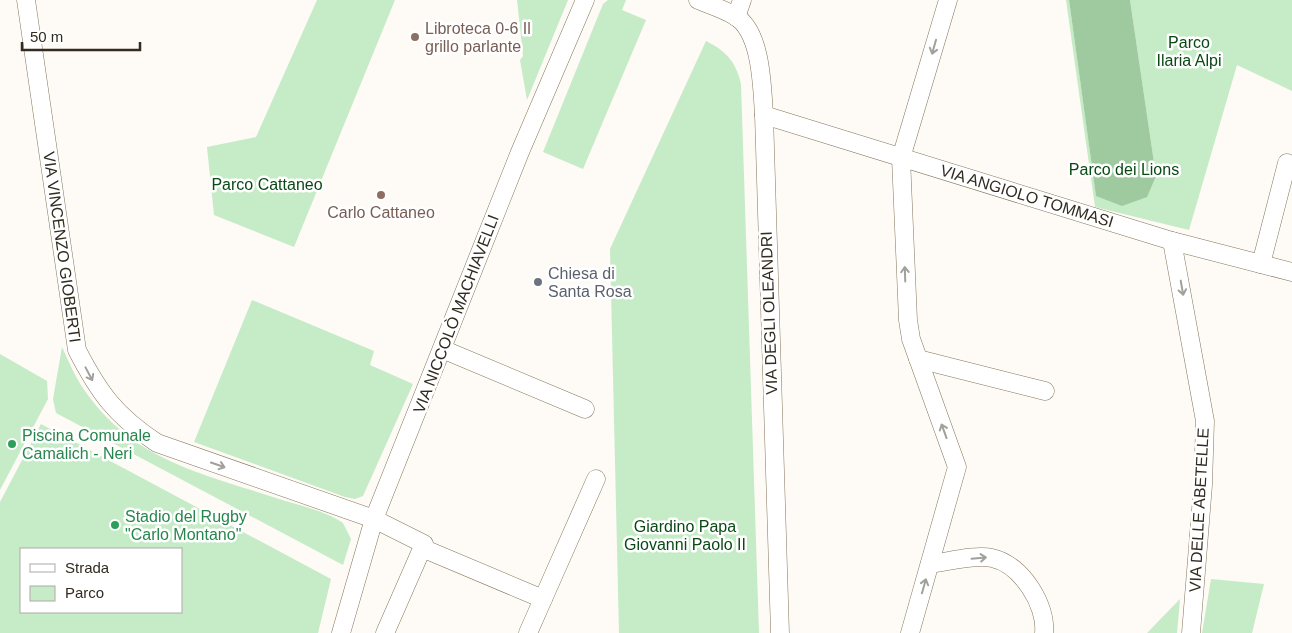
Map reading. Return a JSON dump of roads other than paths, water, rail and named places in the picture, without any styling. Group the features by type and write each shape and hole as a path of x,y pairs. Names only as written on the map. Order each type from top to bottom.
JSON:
{"street":[{"name":"VIA VINCENZO GIOBERTI","path":"26,0 76,350 93,382 129,424 157,443 374,519 424,544 422,548"},
{"name":"VIA NICCOLÒ MACHIAVELLI","path":"341,633 374,519 520,152 585,0"},
{"path":"698,0 739,8"},
{"path":"910,633 957,467 911,339 906,308 901,158 948,0"},
{"name":"VIA DEGLI OLEANDRI","path":"739,8 756,49 760,68 764,115 780,633"},
{"name":"VIA ANGIOLO TOMMASI","path":"764,115 1172,241 1292,272"},
{"path":"1261,264 1287,163"},
{"name":"VIA DELLE ABETELLE","path":"1172,241 1205,421 1203,486 1191,633"},
{"path":"442,349 585,409"},
{"path":"918,359 1045,391"},
{"path":"528,633 596,479"},
{"path":"385,633 422,548 543,599"},
{"path":"930,564 982,557 1004,562 1018,574 1038,603 1044,618 1044,633"}],"place":[{"name":"Libroteca 0-6 Il grillo parlante","path":"415,37"},
{"name":"Carlo Cattaneo","path":"381,195"},
{"name":"Chiesa di Santa Rosa","path":"538,282"},
{"name":"Piscina Comunale Camalich - Neri","path":"12,444"},
{"name":"Stadio del Rugby \"Carlo Montano\"","path":"115,525"}],"park label":[{"name":"Parco Ilaria Alpi","path":"1189,51"},
{"name":"Parco dei Lions","path":"1124,169"},
{"name":"Parco Cattaneo","path":"267,184"},
{"name":"Giardino Papa Giovanni Paolo II","path":"685,535"}]}
